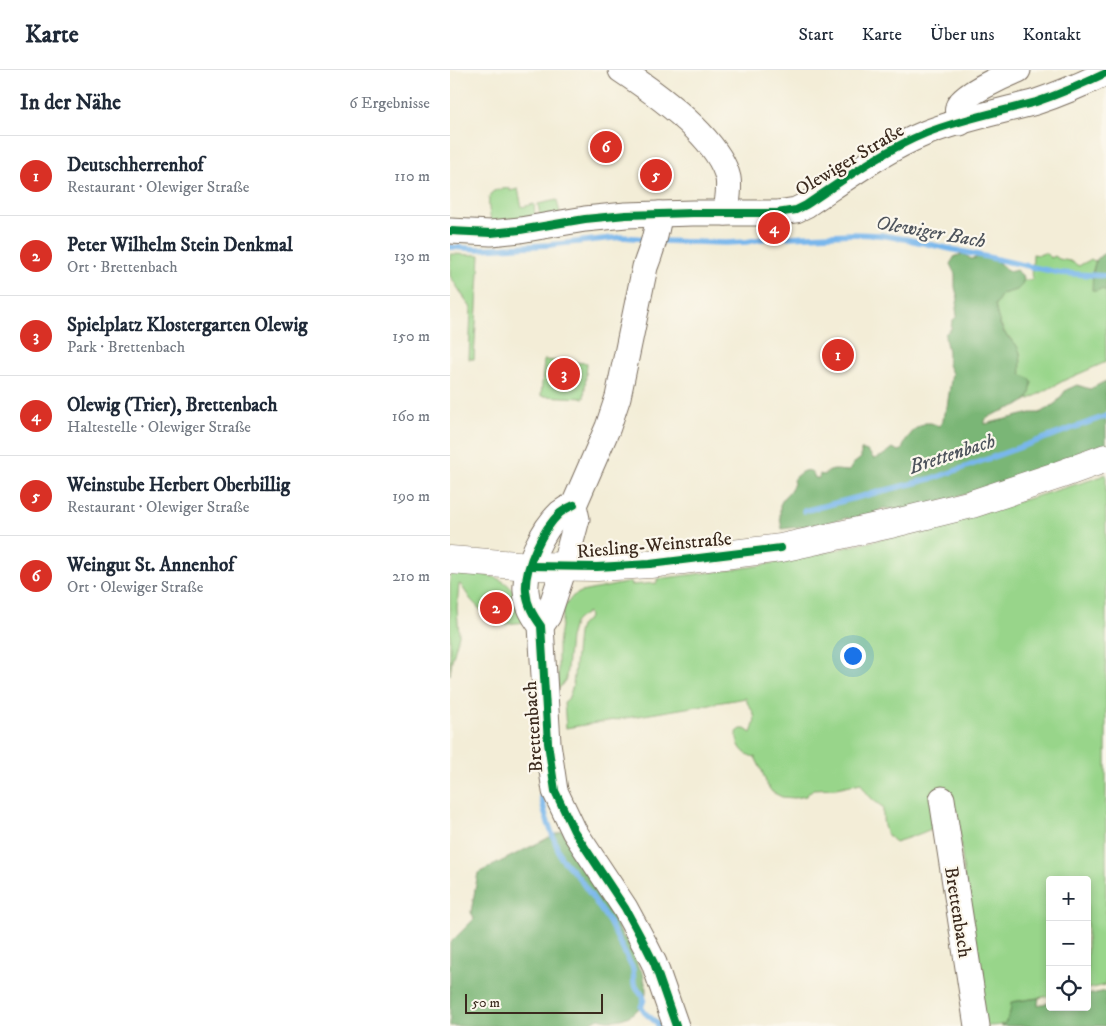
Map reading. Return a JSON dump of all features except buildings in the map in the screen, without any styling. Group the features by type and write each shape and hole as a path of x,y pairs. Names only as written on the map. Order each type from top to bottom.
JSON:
{"main road":[{"name":"Riesling-Weinstraße","path":"450,560 564,568 597,568 650,564 780,548 972,504 1106,458"}],"street":[{"path":"621,70 673,109 698,131 711,146 728,178 726,213"},
{"path":"960,123 957,110 960,102 1018,70"},
{"name":"Olewiger Straße","path":"450,231 491,233 585,219 630,215 656,232 693,213 777,213 796,210 859,168 894,148 926,133 1039,101 1106,73"},
{"name":"Brettenbach","path":"541,626 548,616 564,568 577,519 574,505 608,427 615,405 645,266 656,232"},
{"name":"Brettenbach","path":"574,505 561,512 539,541 530,566 526,586 533,616 541,626 548,743 555,791 574,831 625,908 639,933 654,963 676,1026"},
{"name":"Brettenbach","path":"942,799 977,1026"}],"green space":[{"path":"510,188 510,191 518,189 522,207 534,204 535,216 491,222 489,205 491,193"},
{"path":"557,200 560,213 540,216 538,204"},
{"path":"1044,253 1051,258 1055,256 1079,266 1091,259 1096,260 1092,273 1106,272 1106,362 1065,380 1024,402 1030,391 1029,378 1021,375 1020,353 1012,339 1006,335 998,319 995,305 1003,294 1020,287 1023,280 1032,280 1033,254 1039,255"},
{"path":"1106,253 1106,292 1102,289 1092,290 1095,263 1101,255"},
{"path":"450,254 480,255 474,359 469,359 471,308 450,276"},
{"path":"964,254 971,259 984,257 992,259 1008,271 1016,270 1024,277 1022,285 1017,290 1002,294 995,305 1002,329 1019,350 1021,374 1032,382 1030,392 1025,401 995,414 985,420 985,424 1031,413 1040,413 1056,403 1066,390 1077,385 1090,389 1106,381 1106,453 906,512 883,508 875,514 853,519 846,518 821,524 782,529 780,505 794,484 793,480 798,474 808,470 811,471 815,478 819,478 820,474 823,475 833,470 849,471 853,464 861,458 861,450 867,451 874,459 893,448 898,451 902,450 905,441 915,429 925,423 939,426 943,421 952,373 948,362 945,334 951,329 952,321 957,316 958,299 955,287 955,274 950,264 955,256"},
{"path":"544,360 587,363 584,398 541,396"},
{"path":"1106,474 1106,985 1091,988 1091,876 1046,876 1046,997 1012,1002 1009,1016 1004,1023 996,1026 982,1026 957,811 948,802 933,818 931,829 895,842 885,830 883,807 870,797 861,783 836,788 813,789 806,796 795,798 782,797 772,792 755,757 743,751 739,745 737,732 745,729 751,733 755,719 746,698 566,728 564,702 568,699 573,686 578,633 580,626 589,618 588,612 574,623 570,638 566,679 558,690 558,644 564,607 573,596 581,592 631,582 632,585 657,583 657,579 737,569 805,557 971,515"},
{"path":"450,572 480,574 498,579 506,584 519,600 527,622 495,625 471,600 459,584 457,608 459,635 450,675"},
{"path":"562,831 595,884 623,937 635,949 637,963 643,973 646,989 642,1004 637,1010 623,1018 607,1020 599,1018 584,1026 450,1026 450,943 474,919 471,912 478,873"},
{"path":"1106,991 1106,1026 1001,1026 1009,1016 1011,1002 1039,998 1038,1005 1046,1003 1046,1011 1091,1011 1091,994"}],"waterway":[{"name":"Olewiger Bach","path":"661,241 726,243 767,238 852,234 880,235 1060,273 1106,276"},
{"name":"Olewiger Bach","path":"450,247 478,249 549,245 622,237 647,239"},
{"name":"Brettenbach","path":"804,511 938,477 1106,416"},
{"name":"Brettenbach","path":"541,796 546,817 561,858 579,878 609,922 633,969 634,984 644,999 641,1007 658,1026"}],"cycle path":[{"path":"450,231 491,233 626,215 777,213 796,210 879,157 910,140 939,128 1036,102 1106,73"},
{"path":"574,505 560,513 541,538 531,560 526,581 529,605 541,626 548,743 555,791 574,831 625,908 645,945 654,963 676,1026"},
{"path":"530,566 597,567 650,564 781,548"}],"place":[{"name":"Weingut St. Annenhof","path":"606,147"},
{"name":"Weinstube Herbert Oberbillig","path":"656,175"},
{"name":"Olewig (Trier), Brettenbach","path":"774,228"},
{"name":"Deutschherrenhof","path":"838,355"},
{"name":"Spielplatz Klostergarten Olewig","path":"564,374"},
{"name":"Peter Wilhelm Stein Denkmal","path":"496,608"}]}
